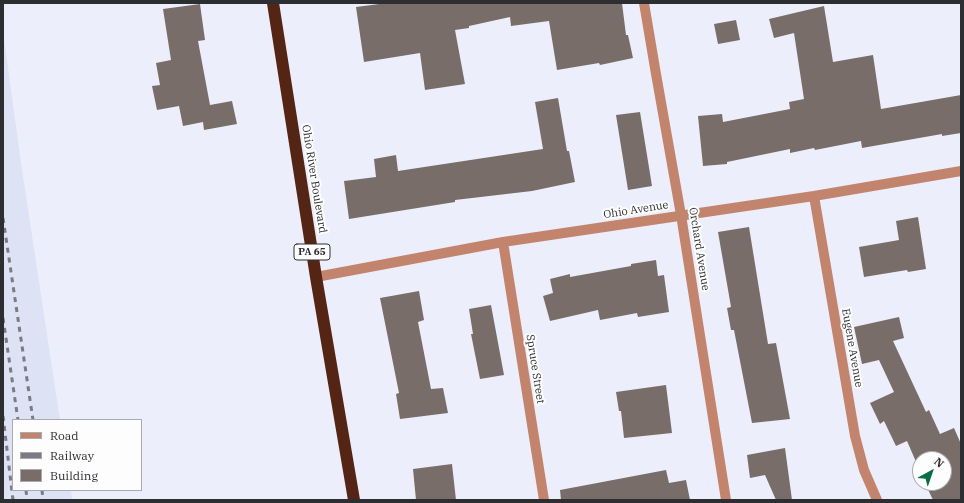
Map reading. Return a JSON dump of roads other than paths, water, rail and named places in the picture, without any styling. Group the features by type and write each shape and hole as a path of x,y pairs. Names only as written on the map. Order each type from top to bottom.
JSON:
{"highway":[{"name":"Ohio River Boulevard","path":"273,3 316,276 354,500"}],"street":[{"name":"Orchard Avenue","path":"644,3 681,215 726,500"},
{"name":"Ohio Avenue","path":"316,276 503,242 814,196 961,171"},
{"name":"Eugene Avenue","path":"814,196 855,436 864,470 877,500"},
{"name":"Spruce Street","path":"503,242 544,500"}],"railway":[{"path":"3,218 33,419"},
{"path":"3,318 18,419"},
{"path":"3,416 13,500"},
{"path":"26,491 27,500"},
{"path":"42,491 43,500"}]}
